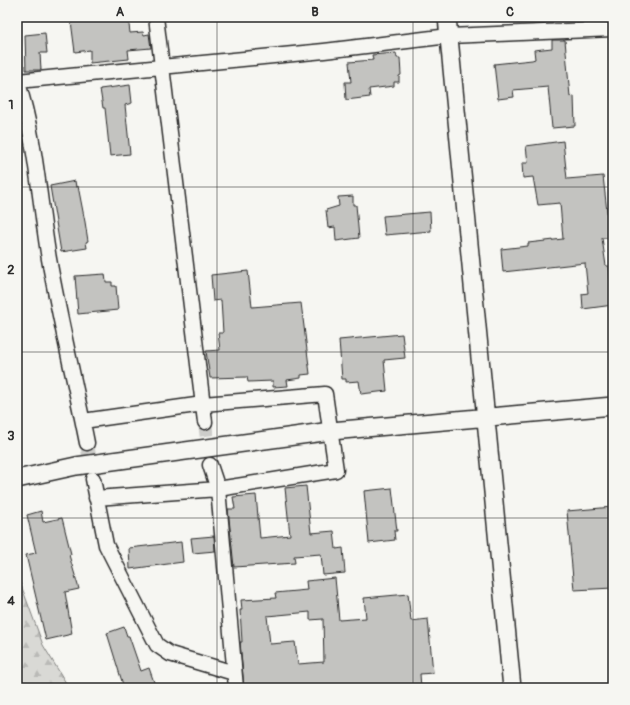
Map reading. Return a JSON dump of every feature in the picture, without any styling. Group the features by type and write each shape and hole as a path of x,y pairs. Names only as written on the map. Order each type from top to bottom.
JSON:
{"street":[{"path":"156,17 205,422"},
{"path":"447,17 512,688"},
{"path":"87,443 83,421 76,397 49,259 30,129 17,80 162,68 449,36 613,29"},
{"path":"83,421 203,404 325,394 336,470 218,489 96,498"},
{"path":"17,479 76,466 331,431 613,406"},
{"path":"210,465 218,489 236,688"},
{"path":"93,479 106,545 157,645 170,654 234,673"}],"green space":[{"path":"17,574 43,645 69,688 17,688"}],"building":[{"path":"105,17 128,17 130,33 143,32 144,35 149,34 151,48 128,50 129,59 90,63 90,50 75,52 71,21"},
{"path":"45,33 47,53 40,53 41,70 26,70 25,35"},
{"path":"552,40 565,40 570,97 574,96 575,126 552,128 548,87 513,90 514,97 498,99 494,64 535,59 534,50 552,48"},
{"path":"396,53 397,58 400,58 401,75 399,76 399,82 394,82 394,86 369,89 370,97 346,100 345,82 351,82 349,62 373,60 372,55"},
{"path":"130,85 132,103 125,105 130,154 110,156 105,108 103,108 100,89"},
{"path":"563,141 567,179 603,176 610,238 602,238 606,266 609,266 613,305 583,309 582,294 588,293 585,263 503,272 501,249 528,246 528,243 563,239 560,203 538,205 533,177 523,178 522,163 528,163 526,146"},
{"path":"75,181 76,187 78,186 85,222 88,241 86,242 87,248 61,252 50,186"},
{"path":"353,196 353,205 356,205 359,238 336,241 335,227 328,228 326,210 339,206 338,197"},
{"path":"430,212 431,231 385,235 383,216"},
{"path":"248,271 252,307 301,303 310,374 301,375 301,378 287,380 288,386 273,387 273,381 248,382 247,377 210,378 206,351 220,350 218,333 223,333 221,300 213,301 211,275"},
{"path":"105,274 106,282 112,282 112,286 116,286 118,310 78,314 75,276"},
{"path":"402,334 405,358 384,360 387,391 361,394 359,381 346,382 346,379 342,379 339,340"},
{"path":"306,486 311,533 334,531 336,549 343,548 345,573 323,575 321,554 294,556 295,563 234,567 228,509 235,509 233,497 256,495 260,538 290,535 285,488"},
{"path":"392,488 397,531 394,531 395,540 369,543 364,491"},
{"path":"613,507 613,588 574,590 567,511"},
{"path":"41,511 43,522 62,518 71,554 69,555 79,589 65,592 72,634 46,640 26,555 36,553 27,515"},
{"path":"214,536 215,551 193,553 191,538"},
{"path":"181,542 183,562 130,569 129,548"},
{"path":"335,578 339,620 366,618 364,598 408,594 411,621 428,619 433,673 420,674 421,688 244,688 240,642 242,642 240,610 242,610 241,600 276,598 275,593 307,590 306,581","holes":["310,612 310,620 323,619 324,662 298,664 295,642 270,644 267,616"]},
{"path":"124,627 127,636 129,636 141,671 149,668 156,688 124,688 107,633"}],"tunnel":[{"path":"205,422 210,465"},
{"path":"87,443 92,474"}]}
